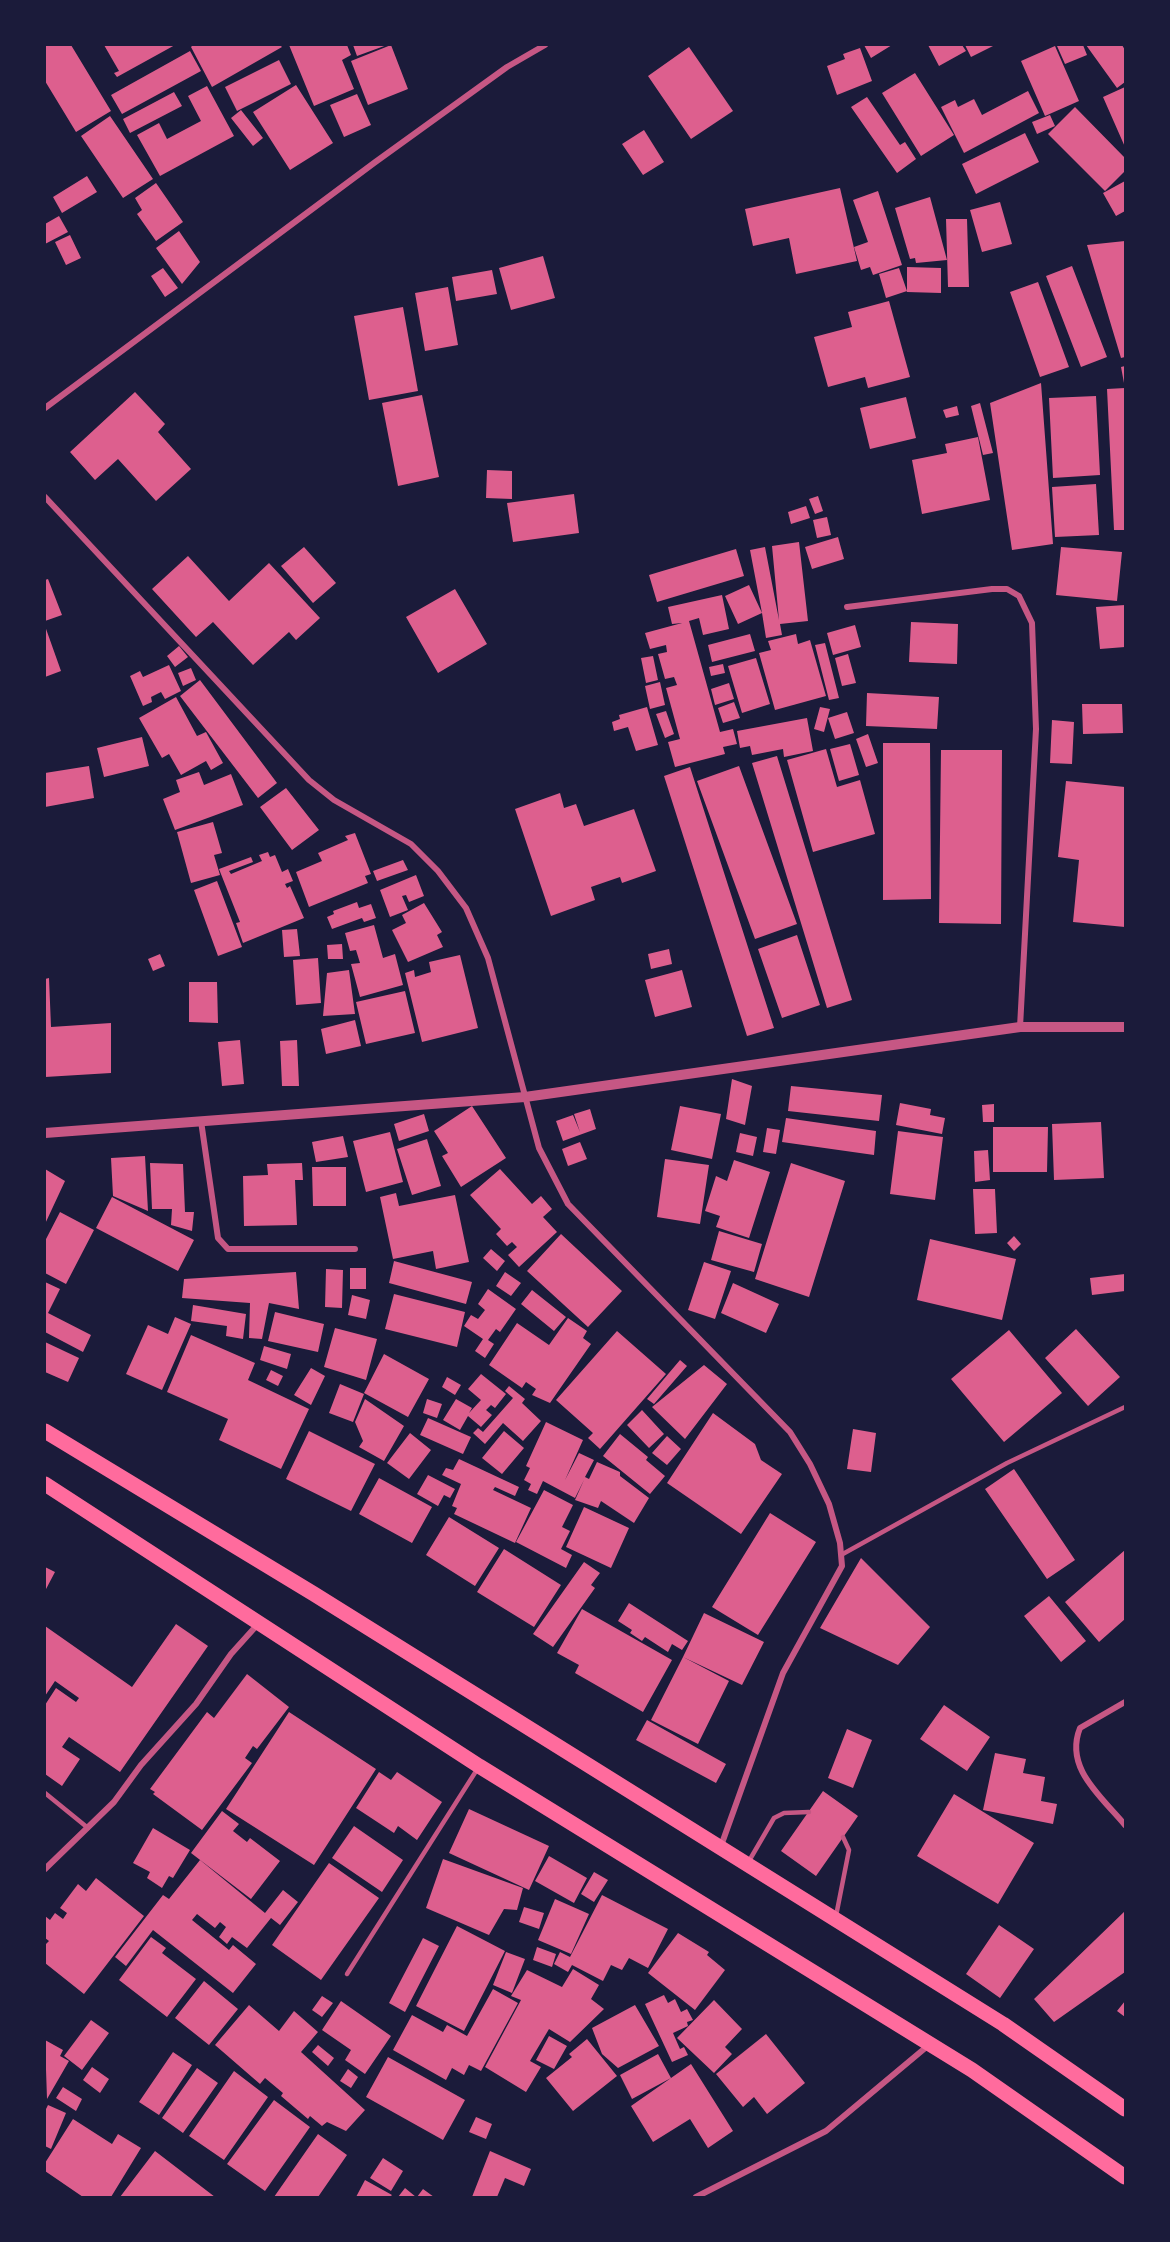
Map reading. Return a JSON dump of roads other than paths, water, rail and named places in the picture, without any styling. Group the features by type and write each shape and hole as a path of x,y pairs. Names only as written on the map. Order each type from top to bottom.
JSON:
{"main road":[{"path":"45,1431 314,1594 720,1850 1003,2024 1125,2109"},
{"path":"45,1484 479,1766 972,2070 1125,2177"}],"street":[{"path":"45,408 374,163 507,68 545,45"},
{"path":"45,497 309,780 334,800 411,844 438,871 466,908 488,957 539,1148 568,1204 790,1432 810,1464 829,1504 842,1566 783,1673 720,1850"},
{"path":"847,607 992,589 1007,589 1019,596 1025,603 1032,622 1036,729 1020,1027"},
{"path":"45,1133 525,1097 1020,1027 1125,1027"},
{"path":"201,1121 218,1238 228,1249 355,1249"},
{"path":"45,1869 114,1802 141,1765 196,1704 231,1654 258,1624"},
{"path":"1125,1702 1080,1728 1074,1754 1082,1773 1125,1825"},
{"path":"696,2197 826,2131 930,2044"}],"lane":[{"path":"841,1555 1007,1463 1125,1407"},
{"path":"347,1974 479,1766"},
{"path":"45,1793 88,1828"},
{"path":"746,1866 774,1818 784,1813 809,1812"},
{"path":"835,1921 849,1850 843,1838"}]}
